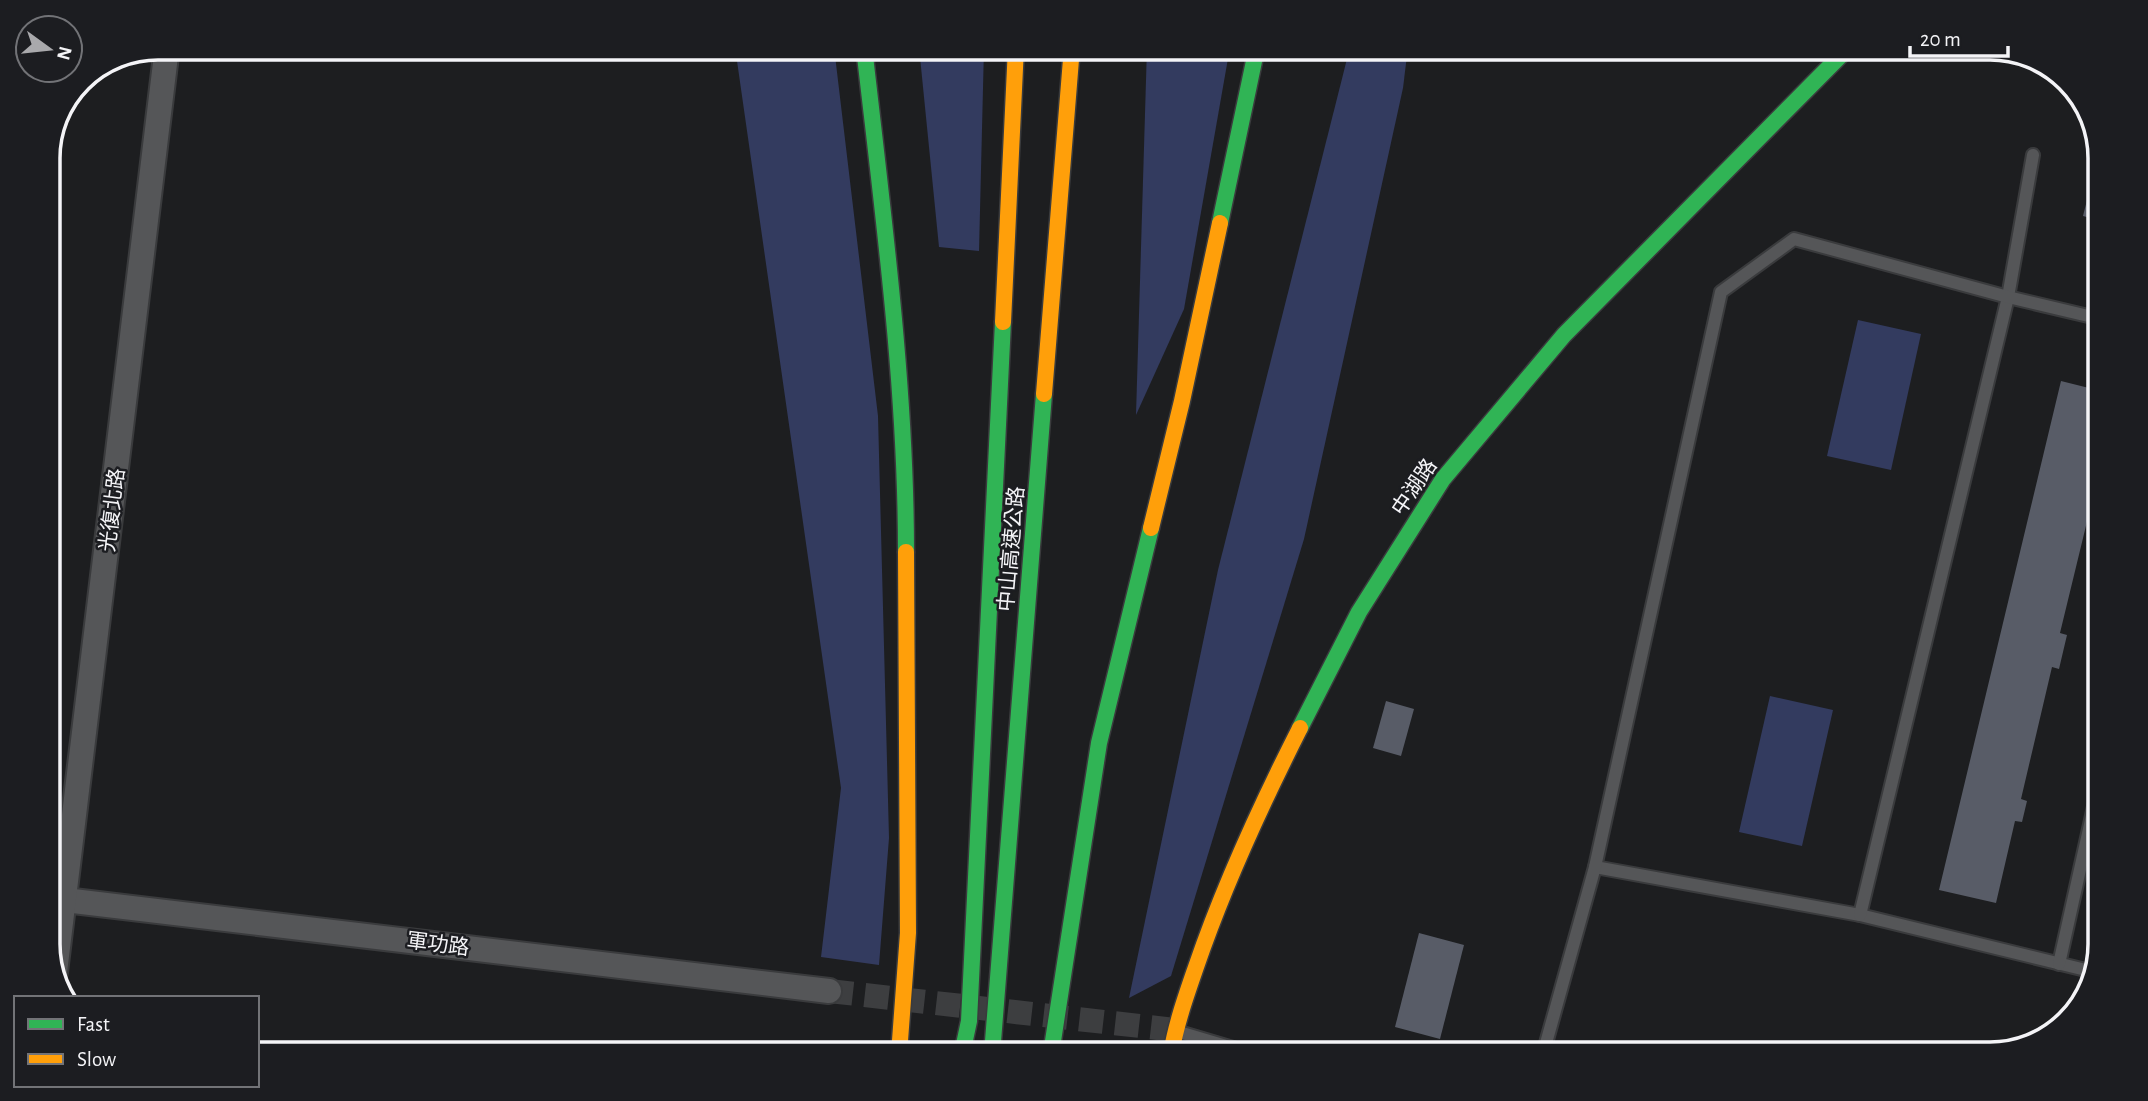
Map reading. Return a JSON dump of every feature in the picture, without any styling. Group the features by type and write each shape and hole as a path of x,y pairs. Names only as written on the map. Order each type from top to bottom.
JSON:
{"main road":[{"path":"865,60 895,325 906,488 908,933 900,1042"},
{"name":"中山高速公路","path":"965,1042 969,1021 1015,60"},
{"name":"中山高速公路","path":"993,1042 1071,60"},
{"path":"1053,1042 1098,743 1182,401 1254,60"},
{"name":"中湖路","path":"1173,1042 1213,917 1280,767 1359,612 1443,479 1564,335 1836,60"}],"street":[{"name":"光復北路","path":"60,868 165,60"},
{"name":"軍功路","path":"60,899 829,991"}],"lane":[{"path":"1860,915 2008,297 2034,155"},
{"path":"1546,1042 1595,867 1721,292 1794,239 2088,316"},
{"path":"2059,964 2088,834"},
{"path":"1595,867 1860,915 2085,970"},
{"path":"1175,1030 1214,1042"}],"shaded area":[{"path":"737,60 836,60 878,416 889,838 879,965 821,957 841,788"},
{"path":"920,60 984,60 979,251 939,247"},
{"path":"1147,60 1228,60 1184,309 1136,415"},
{"path":"1347,60 1406,60 1403,88 1304,539 1171,976 1129,998 1218,570"},
{"path":"1858,320 1921,334 1891,470 1827,456"},
{"path":"1770,696 1833,710 1802,846 1739,832"}],"building":[{"path":"2088,196 2088,217 2083,216"},
{"path":"2061,381 2088,388 2088,518 2060,633 2067,635 2059,669 2052,667 2021,799 2027,801 2022,822 2015,821 1996,903 1939,890"},
{"path":"1386,701 1414,709 1401,756 1373,748"},
{"path":"1419,933 1464,945 1440,1039 1395,1027"}],"tunnel":[{"path":"829,991 1175,1030"}],"traffic: fast":[{"path":"866,60 898,362 906,552"},
{"path":"1220,223 1254,60"},
{"path":"1300,728 1359,612 1443,479 1564,335 1836,60"},
{"path":"965,1042 969,1021 1003,322"},
{"path":"993,1042 1044,394"},
{"path":"1053,1042 1099,743 1151,528"}],"traffic: slow":[{"path":"1003,322 1015,60"},
{"path":"1044,394 1071,60"},
{"path":"1151,528 1182,401 1220,223"},
{"path":"900,1042 908,933 906,552"},
{"path":"1174,1042 1185,999 1231,876 1300,728"}]}
